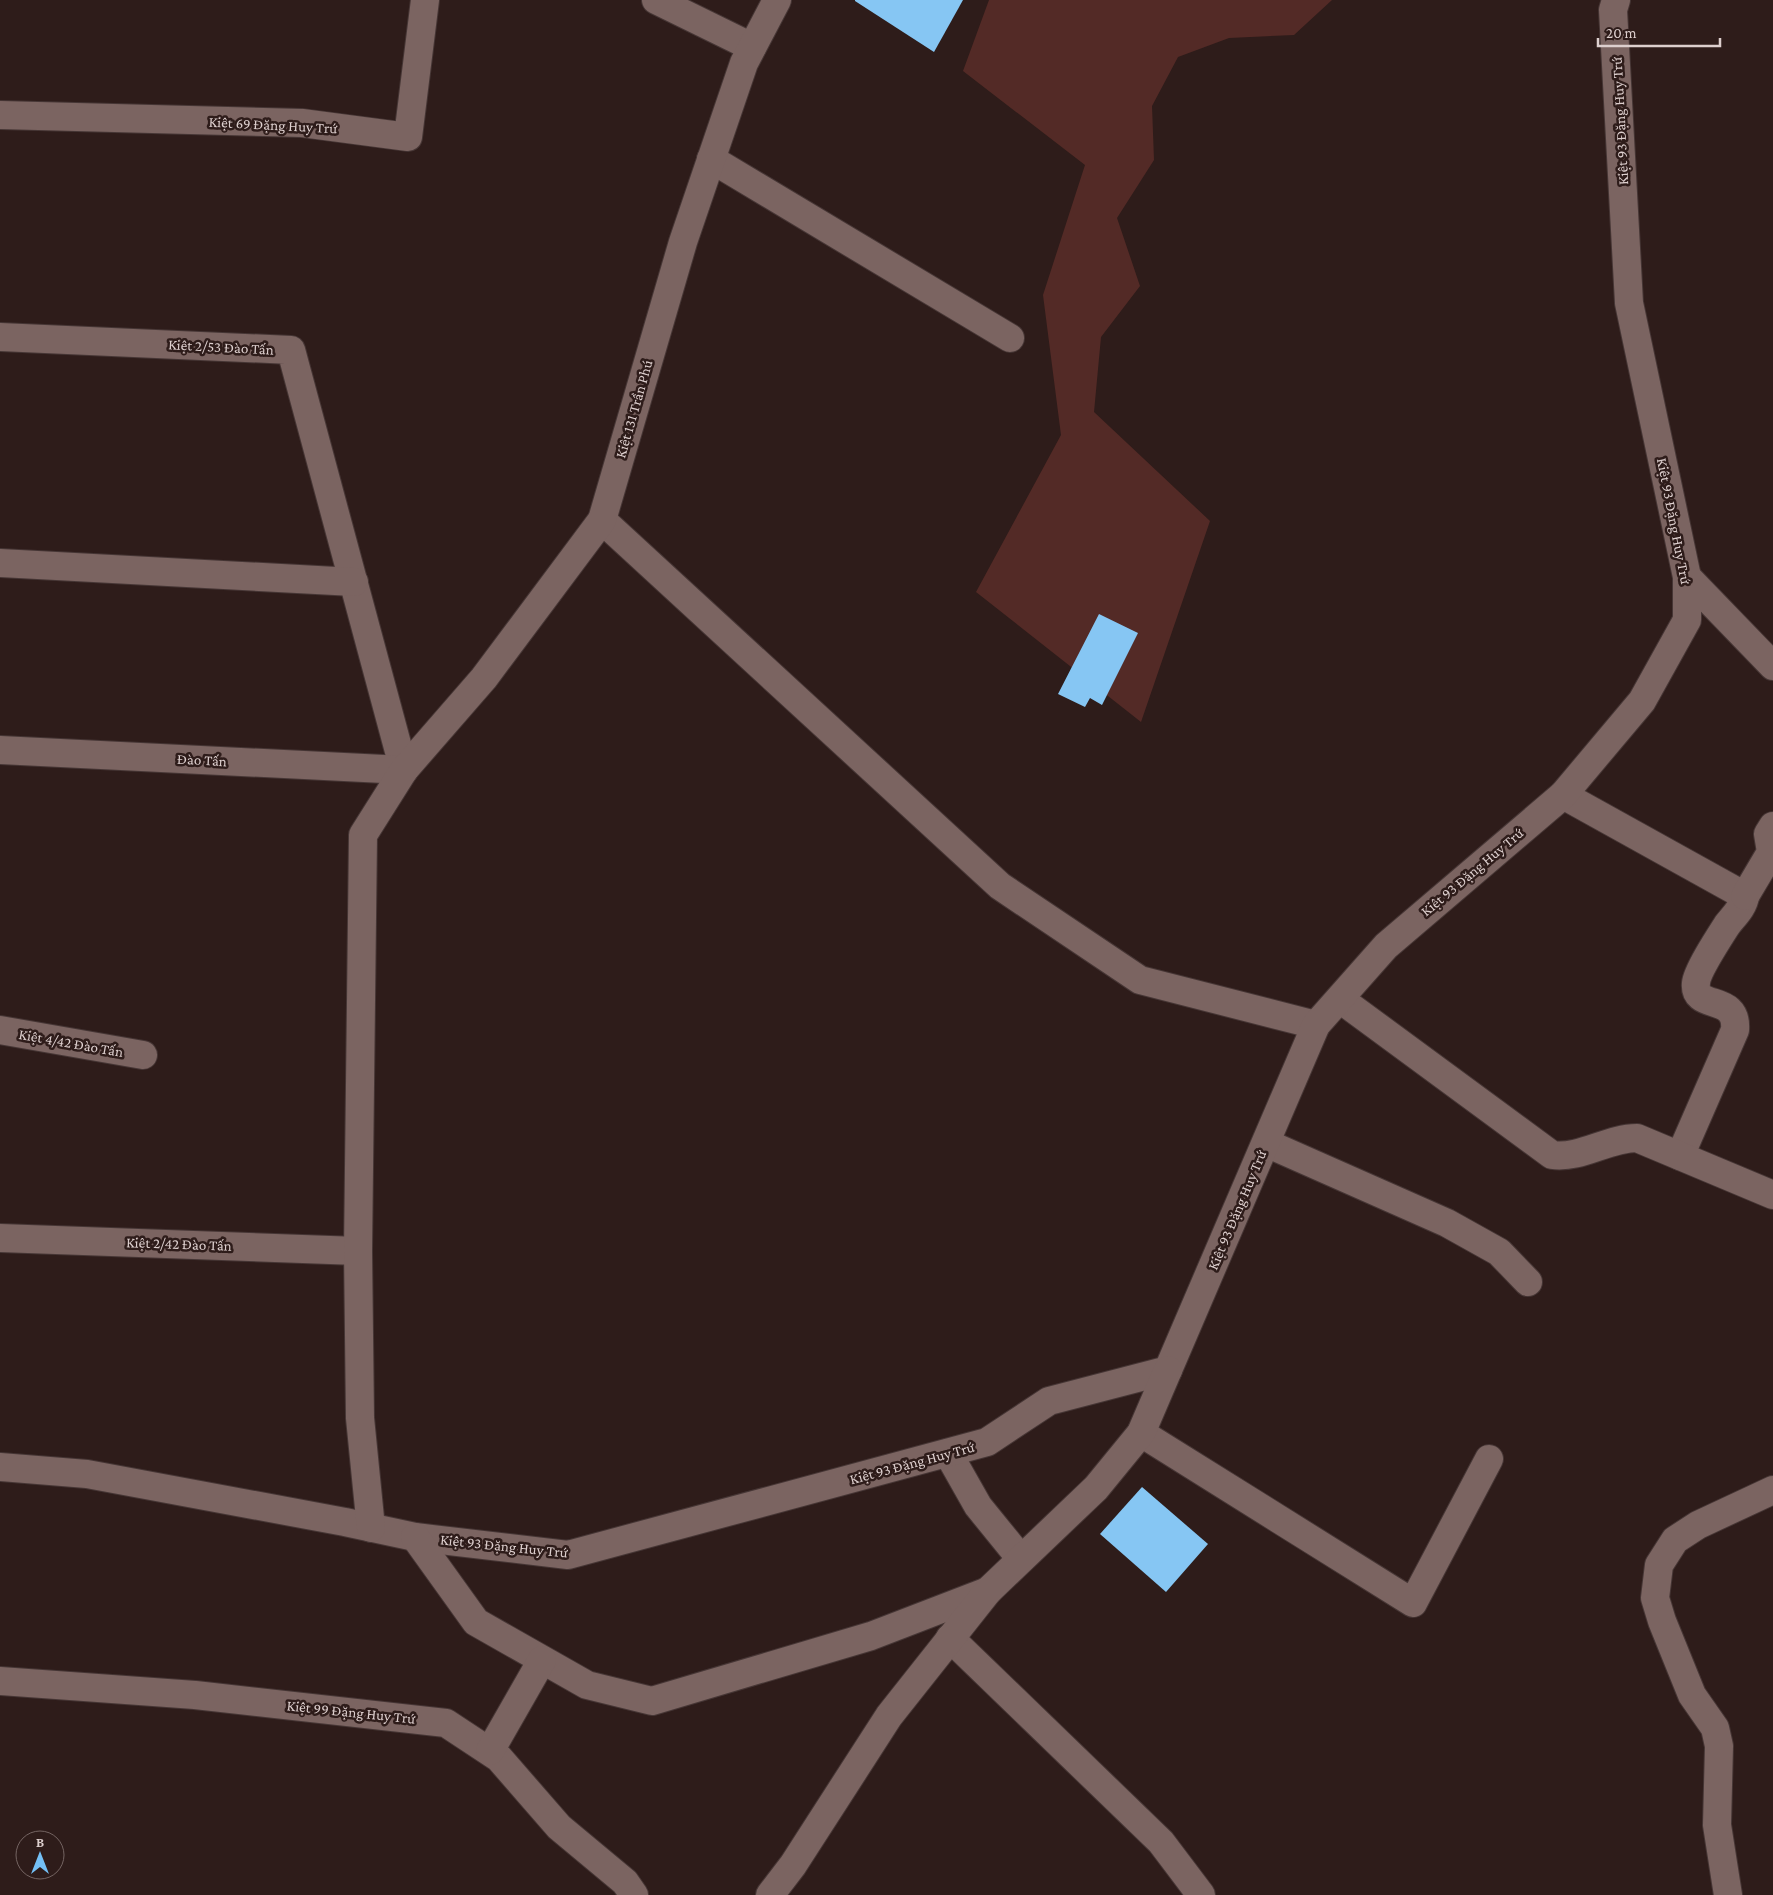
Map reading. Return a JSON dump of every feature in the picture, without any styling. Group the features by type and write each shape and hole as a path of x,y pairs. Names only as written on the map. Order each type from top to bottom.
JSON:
{"street":[{"name":"Kiệt 69 Đặng Huy Trứ","path":"0,116 302,123 408,137 425,0"},
{"path":"656,0 752,47"},
{"name":"Kiệt 131 Trần Phú","path":"371,1528 360,1418 358,1251 363,836 404,770 484,678 602,520 683,242 744,63 777,0"},
{"name":"Kiệt 93 Đặng Huy Trứ","path":"0,1467 86,1474 415,1537 568,1555 987,1442 1049,1401 1168,1370 1316,1025 1386,946 1563,795 1642,702 1687,620 1687,577 1629,303 1614,10 1616,0"},
{"path":"711,159 1010,338"},
{"name":"Kiệt 2/53 Đào Tấn","path":"0,337 291,350 404,770"},
{"path":"602,520 1000,886 1140,980 1316,1025"},
{"path":"0,563 354,582"},
{"path":"1687,577 1773,666"},
{"name":"Đào Tấn","path":"0,750 404,770"},
{"path":"1563,795 1745,896"},
{"path":"1680,1156 1735,1030 1736,1021 1734,1014 1728,1008 1708,1001 1700,995 1696,989 1696,980 1771,852 1768,834 1773,826"},
{"path":"1340,999 1552,1154 1570,1155 1619,1140 1637,1138 1773,1195"},
{"name":"Kiệt 4/42 Đào Tấn","path":"0,1030 143,1055"},
{"path":"1266,1143 1447,1223 1499,1252 1528,1282"},
{"name":"Kiệt 2/42 Đào Tấn","path":"0,1238 358,1251"},
{"path":"770,1895 793,1865 889,1716 950,1638 988,1591 1096,1488 1142,1433 1168,1370"},
{"path":"1142,1433 1413,1603 1489,1459"},
{"path":"948,1453 978,1506 1021,1559"},
{"path":"1728,1895 1716,1825 1719,1746 1715,1728 1692,1695 1662,1621 1655,1598 1659,1565 1674,1540 1698,1525 1773,1490"},
{"path":"415,1537 476,1622 587,1685 652,1702 871,1636 988,1591"},
{"path":"950,1638 1160,1842 1201,1895"},
{"path":"490,1751 542,1660"},
{"name":"Kiệt 99 Đặng Huy Trứ","path":"0,1681 195,1695 446,1723 500,1758 559,1827 625,1882 634,1895"}],"shaded area":[{"path":"989,0 1332,0 1294,35 1229,38 1178,57 1152,106 1154,160 1117,218 1140,286 1101,337 1094,412 1210,521 1141,722 976,592 1061,435 1043,295 1085,165 963,71"}],"building":[{"path":"855,0 963,0 934,52"},
{"path":"1099,614 1138,633 1102,705 1090,698 1085,707 1058,694"},
{"path":"1142,1487 1208,1544 1166,1592 1100,1534"}]}
